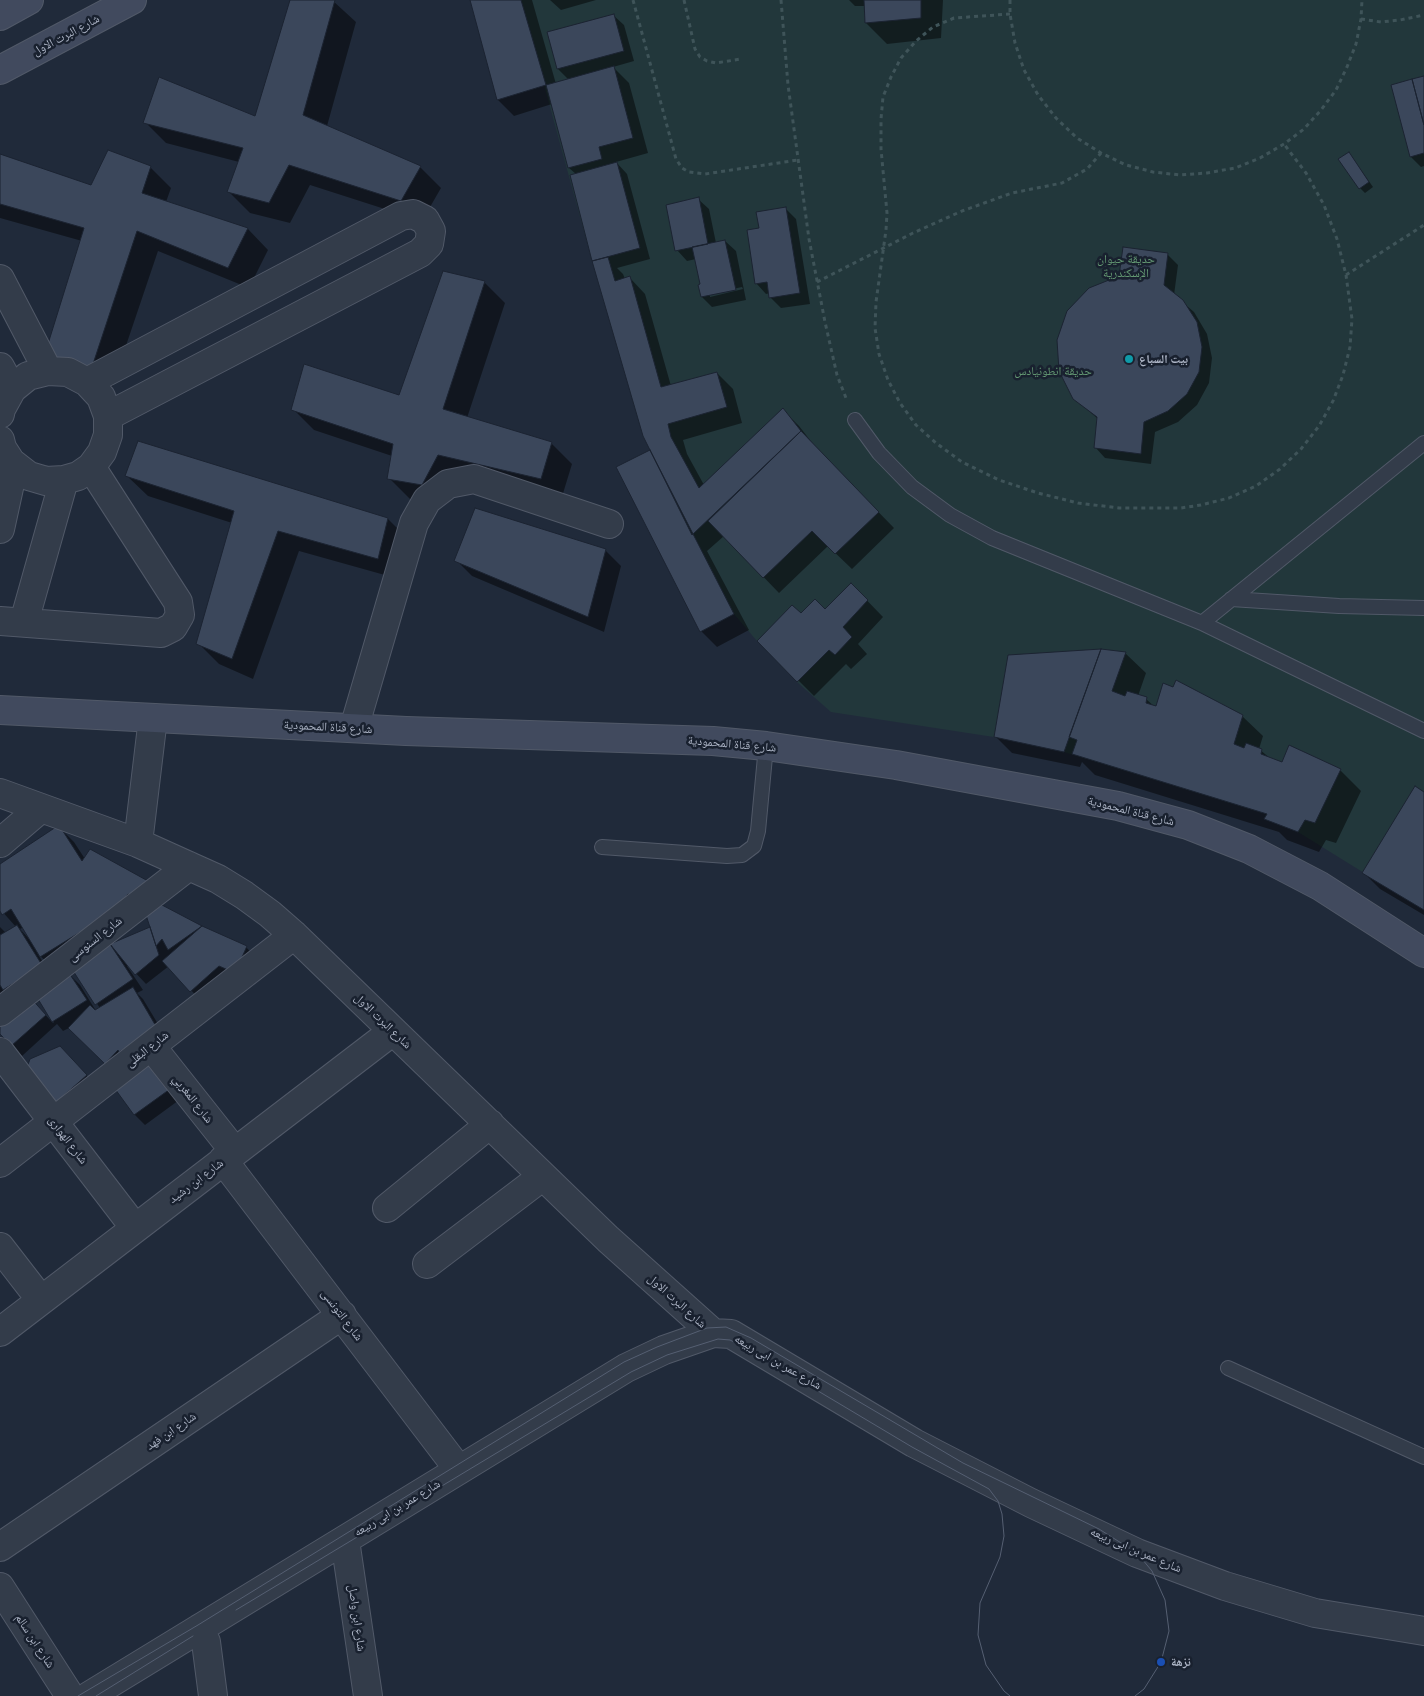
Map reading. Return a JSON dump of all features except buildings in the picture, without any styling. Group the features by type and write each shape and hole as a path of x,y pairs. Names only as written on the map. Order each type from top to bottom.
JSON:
{"main road":[{"path":"0,16 29,0"},
{"name":"شارع البرت الاول","path":"0,70 132,0"},
{"name":"شارع قناة المحمودية","path":"0,710 354,728 713,741 766,746 896,765 1118,806 1188,825 1249,849 1320,886 1424,953"}],"street":[{"path":"87,382 401,216 413,214 425,220 431,231 429,244 420,253 108,416"},
{"path":"0,280 48,371"},
{"path":"245,298 263,335"},
{"path":"0,414 6,378 28,376 48,371 68,372 87,382 101,397 108,416 108,435 102,452 91,467 78,476 64,480 46,481 29,476 6,459"},
{"path":"0,529 6,459"},
{"path":"64,480 12,622 161,633 173,627 180,615 178,602 91,467"},
{"path":"354,728 414,523 426,500 448,484 474,479 609,524"},
{"path":"138,843 153,718"},
{"name":"شارع البرت الاول","path":"0,792 138,843 218,879 270,914 294,934 608,1239 713,1333"},
{"path":"0,843 41,808"},
{"name":"شارع السنوسى","path":"0,1012 189,866"},
{"name":"شارع البقلى","path":"0,1163 294,934"},
{"name":"شارع ابن رشيد","path":"0,1332 393,1031"},
{"name":"شارع المغربي","path":"151,1046 229,1156"},
{"name":"شارع الهوارى","path":"0,1052 135,1228"},
{"path":"387,1208 490,1124"},
{"name":"شارع التونسى","path":"229,1156 342,1315 459,1470"},
{"path":"427,1264 543,1176"},
{"path":"0,1247 41,1300"},
{"name":"شارع ابن فهد","path":"0,1546 342,1315"},
{"name":"شارع عمر بن ابى ربيعه","path":"89,1696 626,1368 664,1350 713,1333 731,1334 914,1443 1031,1503 1137,1553 1225,1586 1315,1613 1424,1631"},
{"name":"شارع ابن واصل","path":"345,1540 368,1696"},
{"name":"شارع ابن سالم","path":"0,1587 70,1696"},
{"path":"200,1628 206,1642 213,1696"}],"lane":[{"path":"855,420 878,454 912,487 950,515 992,538 1202,623 1424,731"},
{"path":"1202,623 1424,443"},
{"path":"1231,599 1339,606 1424,608"},
{"path":"602,847 727,856 742,855 754,846 758,831 766,746"},
{"path":"1228,1368 1424,1457"}],"path":[{"path":"633,0 676,159 682,168 689,172 705,174 798,160"},
{"path":"684,0 695,50 700,57 707,61 716,62 741,59"},
{"path":"781,0 788,84 809,239 837,375 855,420"},
{"path":"1010,0 1010,14 1015,43 1024,70 1038,95 1056,118 1101,154 1153,172 1180,175 1208,173 1235,168 1260,158 1284,144 1304,129 1336,90 1347,68 1356,44 1361,19 1362,0"},
{"path":"1010,14 954,18 933,28 916,41 901,58 891,77 883,97 880,119 887,213 885,247 876,302 875,328 888,380 900,403 916,425 962,462 999,480 1062,499 1119,508 1180,508 1229,498 1256,486 1280,469 1301,449 1319,426 1333,401 1343,375 1350,347 1352,319 1346,275 1337,239 1324,206 1306,173 1284,144"},
{"path":"1361,19 1381,22 1424,15"},
{"path":"817,282 885,247 970,208 1012,193 1062,183 1086,169 1101,154"},
{"path":"1346,275 1424,225"}],"green space":[{"name":"حديقة انطونيادس","path":"521,0 1424,0 1424,910 1298,832 1264,819 1266,814 1064,752 994,737 831,712 797,682 734,614 643,436 592,261"}],"tram line":[{"path":"78,1696 198,1625 624,1362 707,1328 726,1327 751,1338 963,1463 1099,1529 1137,1553 1152,1571 1165,1600 1169,1631 1161,1662 1144,1689 1135,1696"},
{"path":"236,1610 631,1372 667,1355 718,1339 730,1340 912,1447 989,1489 998,1501 1002,1514 1004,1536 1000,1557 980,1603 978,1635 986,1665 1004,1691 1010,1696"},
{"path":"96,1696 193,1636"}],"place":[{"name":"بيت السباع","path":"1129,359"},
{"name":"نزهة","path":"1161,1662"}],"park label":[{"name":"حديقة حيوان الإسكندرية","path":"1126,266"}]}
